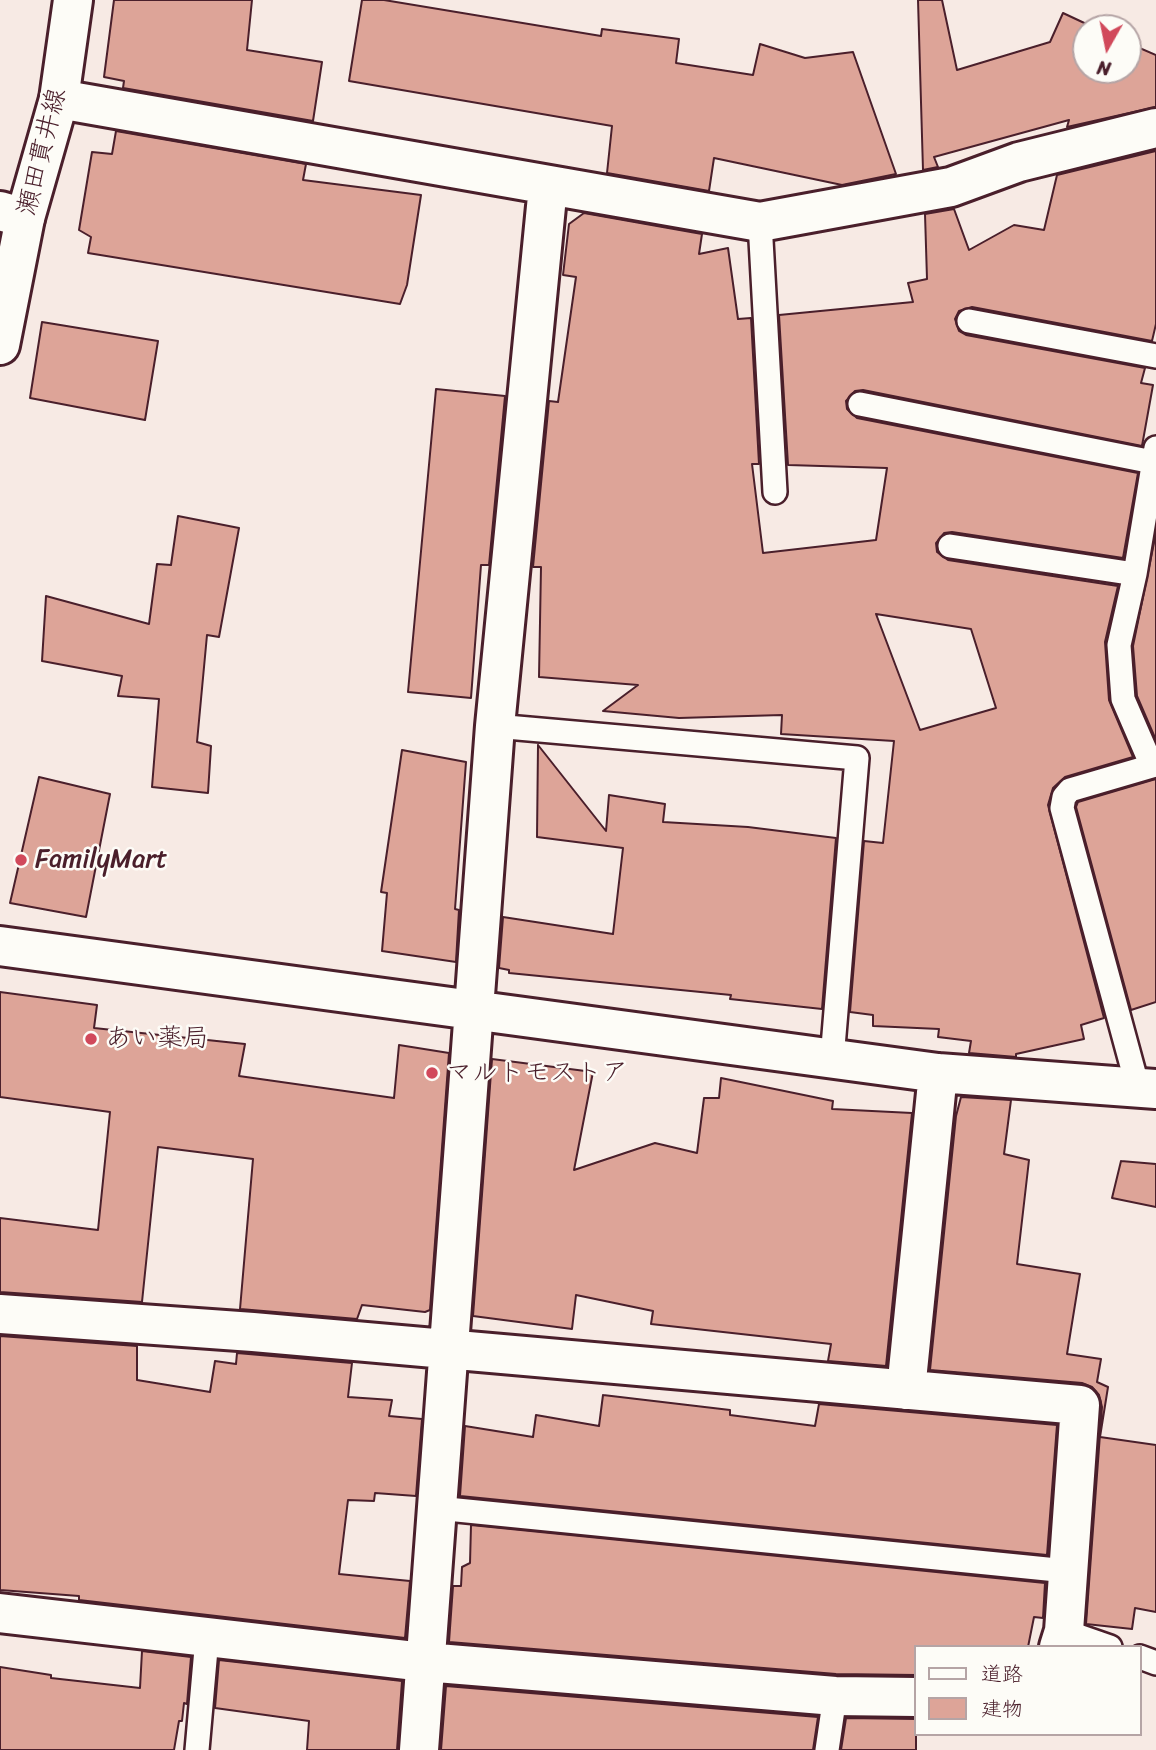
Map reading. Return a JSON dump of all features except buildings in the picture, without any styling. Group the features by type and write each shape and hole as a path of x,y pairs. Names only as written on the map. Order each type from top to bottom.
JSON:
{"street":[{"name":"瀬田貫井線","path":"0,345 13,214 59,99 73,0"},
{"path":"59,99 760,222 951,187 1019,162 1156,128"},
{"path":"419,1750 495,726 548,186"},
{"path":"0,946 938,1073 1147,1089"},
{"path":"906,1390 938,1073"},
{"path":"0,1314 253,1332 1080,1405 1061,1639"},
{"path":"0,1613 425,1662 835,1696 914,1697"}],"lane":[{"path":"760,222 775,492"},
{"path":"969,321 1156,356"},
{"path":"860,404 1155,455 1135,573 1119,645 1123,699 1155,770 1070,790 1064,797 1062,808 1147,1089"},
{"path":"950,546 1135,573"},
{"path":"495,726 857,758 832,1059"},
{"path":"436,1508 1067,1571"},
{"path":"197,1750 207,1638"},
{"path":"1061,1639 1098,1645"},
{"path":"827,1750 835,1696"}],"place":[{"name":"FamilyMart","path":"21,860"},
{"name":"あい薬局","path":"91,1039"},
{"name":"マルトモストア","path":"432,1073"}]}
